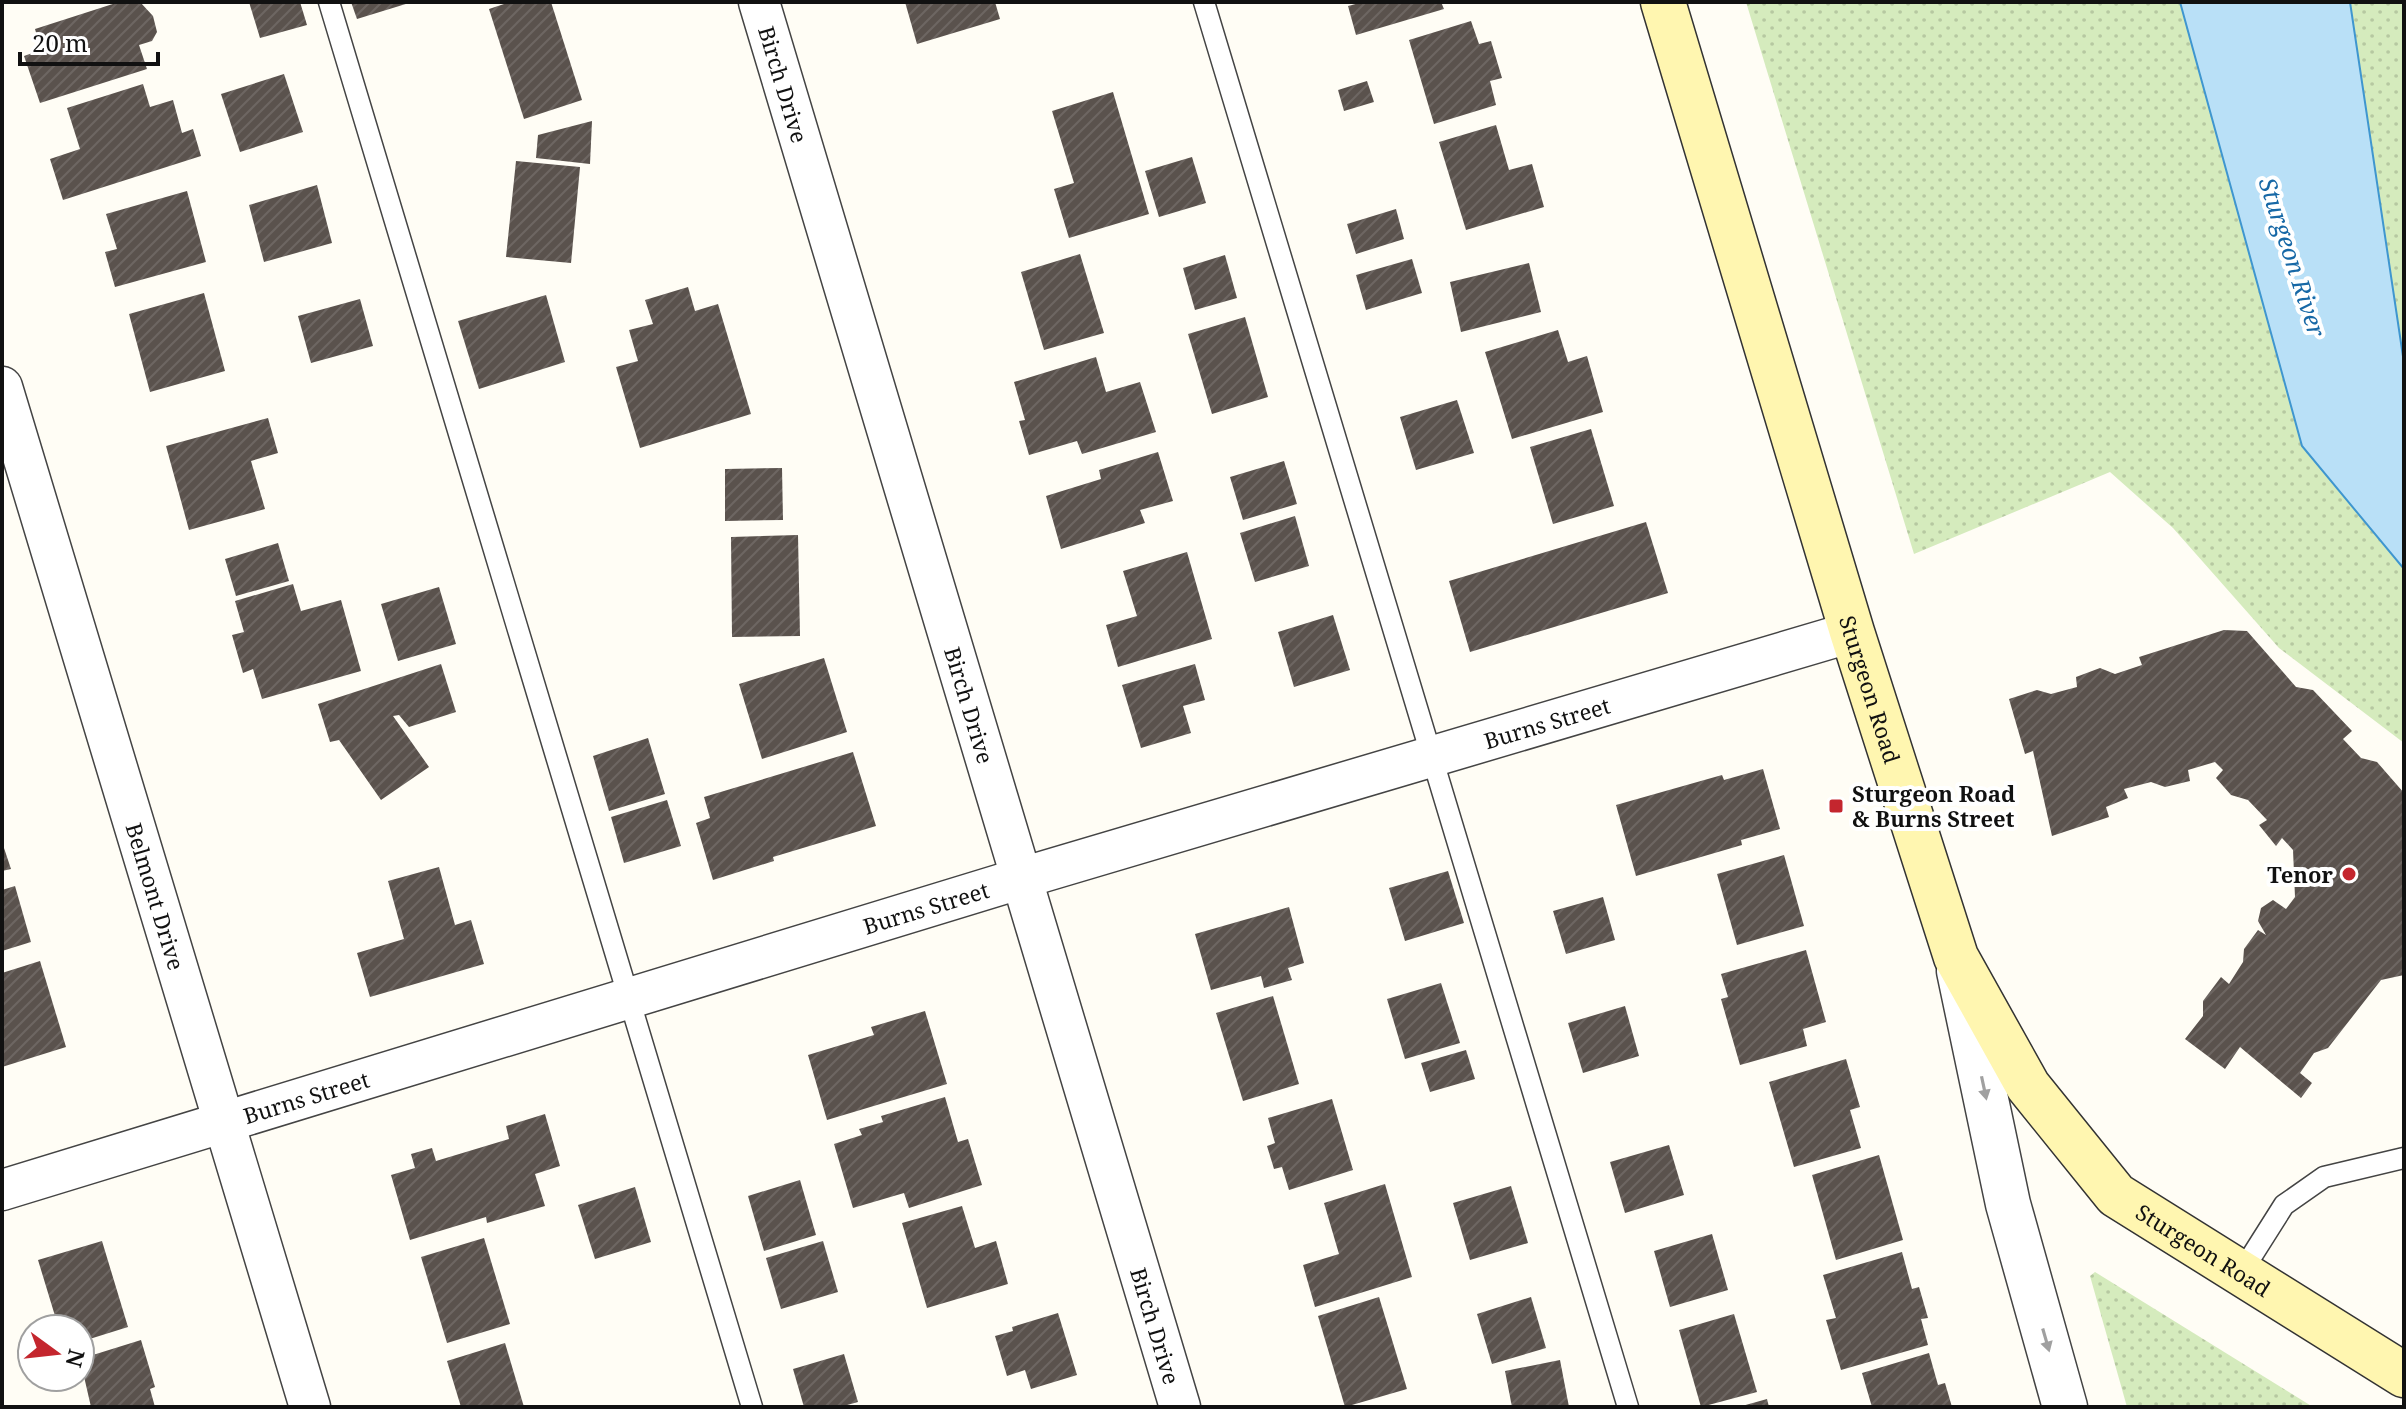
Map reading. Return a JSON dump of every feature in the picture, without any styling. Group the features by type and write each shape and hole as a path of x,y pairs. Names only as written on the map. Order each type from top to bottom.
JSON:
{"main road":[{"name":"Sturgeon Road","path":"1663,2 1852,632 1956,957 2028,1086 2116,1195 2404,1375"}],"street":[{"name":"Birch Drive","path":"759,2 1180,1407"},
{"name":"Belmont Drive","path":"2,387 310,1407"},
{"name":"Burns Street","path":"2,1190 222,1120 631,999 1022,878 1433,759 1852,632"},
{"path":"1956,957 2008,1204 2065,1407"}],"lane":[{"path":"329,2 752,1407"},
{"path":"1204,2 1628,1407"},
{"path":"2241,1273 2284,1205 2324,1177 2403,1160"}],"green space":[{"path":"1746,2 2180,2 2302,446 2404,569 2404,743 2279,648 2173,528 2110,472 1914,554"},
{"path":"2350,2 2404,2 2404,363"},
{"path":"2095,1272 2313,1407 2127,1407 2090,1276"}],"water":[{"name":"Sturgeon River","path":"2180,2 2350,2 2404,363 2404,569 2302,446"}],"building":[{"path":"119,2 140,2 153,16 157,32 152,41 139,45 147,69 40,103 24,56 41,50 35,29"},
{"path":"249,2 300,2 307,25 260,38"},
{"path":"351,2 409,2 409,3 357,19"},
{"path":"510,2 551,2 582,100 524,119 489,9"},
{"path":"905,2 995,2 1000,19 917,44"},
{"path":"1363,2 1441,2 1444,9 1356,35 1348,6"},
{"path":"1471,21 1479,44 1491,41 1502,78 1490,81 1496,105 1434,124 1409,40"},
{"path":"284,74 303,132 240,152 221,94"},
{"path":"1367,81 1374,102 1344,111 1338,90"},
{"path":"143,84 150,107 173,100 182,133 193,129 201,156 63,200 50,159 80,149 67,108"},
{"path":"1113,92 1149,214 1069,238 1054,189 1074,183 1052,111"},
{"path":"592,121 590,164 536,158 538,135"},
{"path":"1496,125 1509,170 1532,164 1544,207 1466,230 1439,142"},
{"path":"1192,157 1206,203 1159,217 1145,171"},
{"path":"516,161 580,167 571,263 506,257"},
{"path":"317,185 332,243 264,262 249,205"},
{"path":"187,191 206,262 115,287 105,252 117,249 106,214"},
{"path":"1396,209 1404,239 1356,254 1347,224"},
{"path":"1080,254 1104,333 1044,350 1021,272"},
{"path":"1225,255 1237,298 1195,310 1183,268"},
{"path":"1412,259 1422,293 1366,310 1356,275"},
{"path":"1529,263 1541,312 1461,332 1450,282"},
{"path":"688,287 695,311 718,304 751,414 640,448 616,367 638,361 629,330 653,324 645,300"},
{"path":"204,293 225,371 150,392 129,314"},
{"path":"546,295 565,362 479,389 458,321"},
{"path":"360,299 373,346 311,363 298,316"},
{"path":"1245,317 1268,397 1212,414 1188,334"},
{"path":"1558,330 1568,362 1587,356 1603,412 1512,439 1485,352"},
{"path":"1096,357 1106,392 1140,382 1156,432 1082,454 1077,441 1029,455 1019,421 1025,420 1014,382"},
{"path":"1457,400 1474,453 1416,470 1400,417"},
{"path":"268,418 278,453 251,461 265,509 189,530 166,446"},
{"path":"1591,429 1614,506 1553,524 1530,447"},
{"path":"1158,452 1173,501 1140,510 1145,523 1061,549 1046,496 1101,479 1099,470"},
{"path":"1284,461 1297,504 1243,520 1230,477"},
{"path":"782,468 783,520 725,521 725,469"},
{"path":"1295,516 1309,566 1255,582 1240,533"},
{"path":"1646,522 1668,593 1470,652 1449,581"},
{"path":"798,535 800,636 732,637 731,537"},
{"path":"278,543 289,581 236,596 225,559"},
{"path":"1187,552 1212,639 1118,667 1106,625 1137,616 1123,571"},
{"path":"293,584 301,611 341,600 361,671 262,699 253,669 243,673 232,635 244,632 235,601"},
{"path":"439,587 456,644 398,661 381,604"},
{"path":"1333,615 1350,670 1294,687 1278,632"},
{"name":"Tenor","path":"2224,630 2247,631 2296,687 2313,690 2352,731 2343,739 2361,758 2377,762 2404,793 2404,975 2381,980 2328,1048 2314,1053 2300,1073 2312,1083 2301,1098 2240,1047 2225,1069 2185,1039 2203,1016 2203,1001 2221,977 2229,984 2243,962 2244,949 2258,930 2266,935 2258,921 2261,908 2273,900 2286,909 2295,897 2293,850 2282,838 2276,846 2259,825 2267,820 2248,800 2231,795 2216,778 2223,770 2215,762 2188,770 2190,781 2165,787 2151,782 2124,789 2128,798 2106,807 2109,817 2052,836 2033,751 2025,754 2009,699 2037,690 2051,694 2077,687 2076,677 2100,668 2115,674 2142,665 2139,657"},
{"path":"824,658 847,732 762,759 739,684"},
{"path":"441,664 456,712 409,727 399,715 393,716 429,767 381,800 339,740 330,742 318,704"},
{"path":"1195,664 1205,700 1183,706 1191,733 1141,748 1122,685"},
{"path":"648,738 665,794 609,811 593,756"},
{"path":"853,752 876,826 773,857 774,861 713,880 696,823 710,818 704,797"},
{"path":"1763,769 1780,829 1741,840 1742,845 1636,876 1616,805 1722,775 1724,780"},
{"path":"667,800 681,846 624,863 611,817"},
{"path":"2,842 11,869 2,871"},
{"path":"1784,855 1804,926 1737,945 1717,874"},
{"path":"439,867 455,925 471,920 484,964 370,997 357,953 404,939 388,881"},
{"path":"1448,871 1464,923 1405,941 1389,888"},
{"path":"15,886 31,942 2,951 2,890"},
{"path":"1603,897 1615,940 1566,954 1553,911"},
{"path":"1289,907 1304,963 1288,968 1292,980 1264,988 1261,976 1211,990 1195,934"},
{"path":"1806,950 1826,1022 1803,1029 1807,1046 1740,1065 1721,999 1728,997 1721,974"},
{"path":"40,961 66,1047 2,1067 2,973"},
{"path":"1441,983 1460,1043 1405,1059 1387,999"},
{"path":"1273,996 1299,1084 1243,1101 1216,1013"},
{"path":"1625,1006 1639,1056 1583,1073 1568,1023"},
{"path":"925,1011 947,1084 827,1120 808,1055 874,1035 871,1027"},
{"path":"1466,1050 1475,1079 1430,1092 1421,1063"},
{"path":"1846,1059 1860,1107 1850,1110 1861,1148 1794,1167 1769,1082"},
{"path":"945,1097 958,1142 968,1139 982,1185 909,1208 904,1193 853,1208 834,1144 862,1135 859,1129 883,1122 881,1116"},
{"path":"1332,1099 1353,1170 1289,1190 1282,1167 1274,1169 1267,1146 1275,1143 1268,1118"},
{"path":"545,1114 560,1166 535,1174 545,1206 487,1223 486,1217 410,1240 391,1175 415,1168 411,1154 432,1148 436,1161 509,1139 506,1126"},
{"path":"1669,1145 1684,1195 1625,1213 1610,1162"},
{"path":"1879,1155 1903,1240 1836,1260 1812,1175"},
{"path":"800,1180 816,1235 764,1251 748,1196"},
{"path":"1385,1184 1412,1277 1315,1307 1303,1265 1339,1254 1324,1203"},
{"path":"1511,1186 1528,1243 1470,1260 1453,1203"},
{"path":"635,1187 651,1242 595,1259 578,1205"},
{"path":"962,1206 975,1248 996,1241 1008,1284 927,1308 902,1223"},
{"path":"1712,1234 1728,1290 1670,1307 1654,1251"},
{"path":"484,1238 510,1324 447,1343 421,1257"},
{"path":"102,1241 128,1327 96,1337 96,1313 54,1313 38,1260"},
{"path":"823,1241 838,1292 781,1309 766,1258"},
{"path":"1902,1252 1912,1289 1919,1287 1928,1318 1921,1319 1928,1345 1841,1370 1826,1320 1836,1318 1823,1275"},
{"path":"1379,1297 1407,1389 1345,1407 1318,1316"},
{"path":"1531,1297 1546,1348 1492,1364 1477,1314"},
{"path":"1058,1313 1077,1375 1031,1389 1025,1370 1007,1376 995,1336 1013,1331 1012,1327"},
{"path":"1734,1314 1757,1392 1701,1407 1679,1330"},
{"path":"141,1340 155,1387 150,1389 155,1407 91,1407 88,1393 96,1393 96,1354"},
{"path":"505,1343 524,1407 461,1407 447,1361"},
{"path":"1929,1353 1938,1385 1945,1383 1952,1407 1872,1407 1862,1373"},
{"path":"844,1354 858,1402 840,1407 804,1407 793,1369"},
{"path":"1560,1360 1569,1407 1512,1407 1505,1371"},
{"path":"1767,1399 1769,1407 1742,1407 1742,1406"}],"place":[{"name":"Sturgeon Road & Burns Street","path":"1836,806"},
{"name":"Tenor","path":"2349,874"}]}
